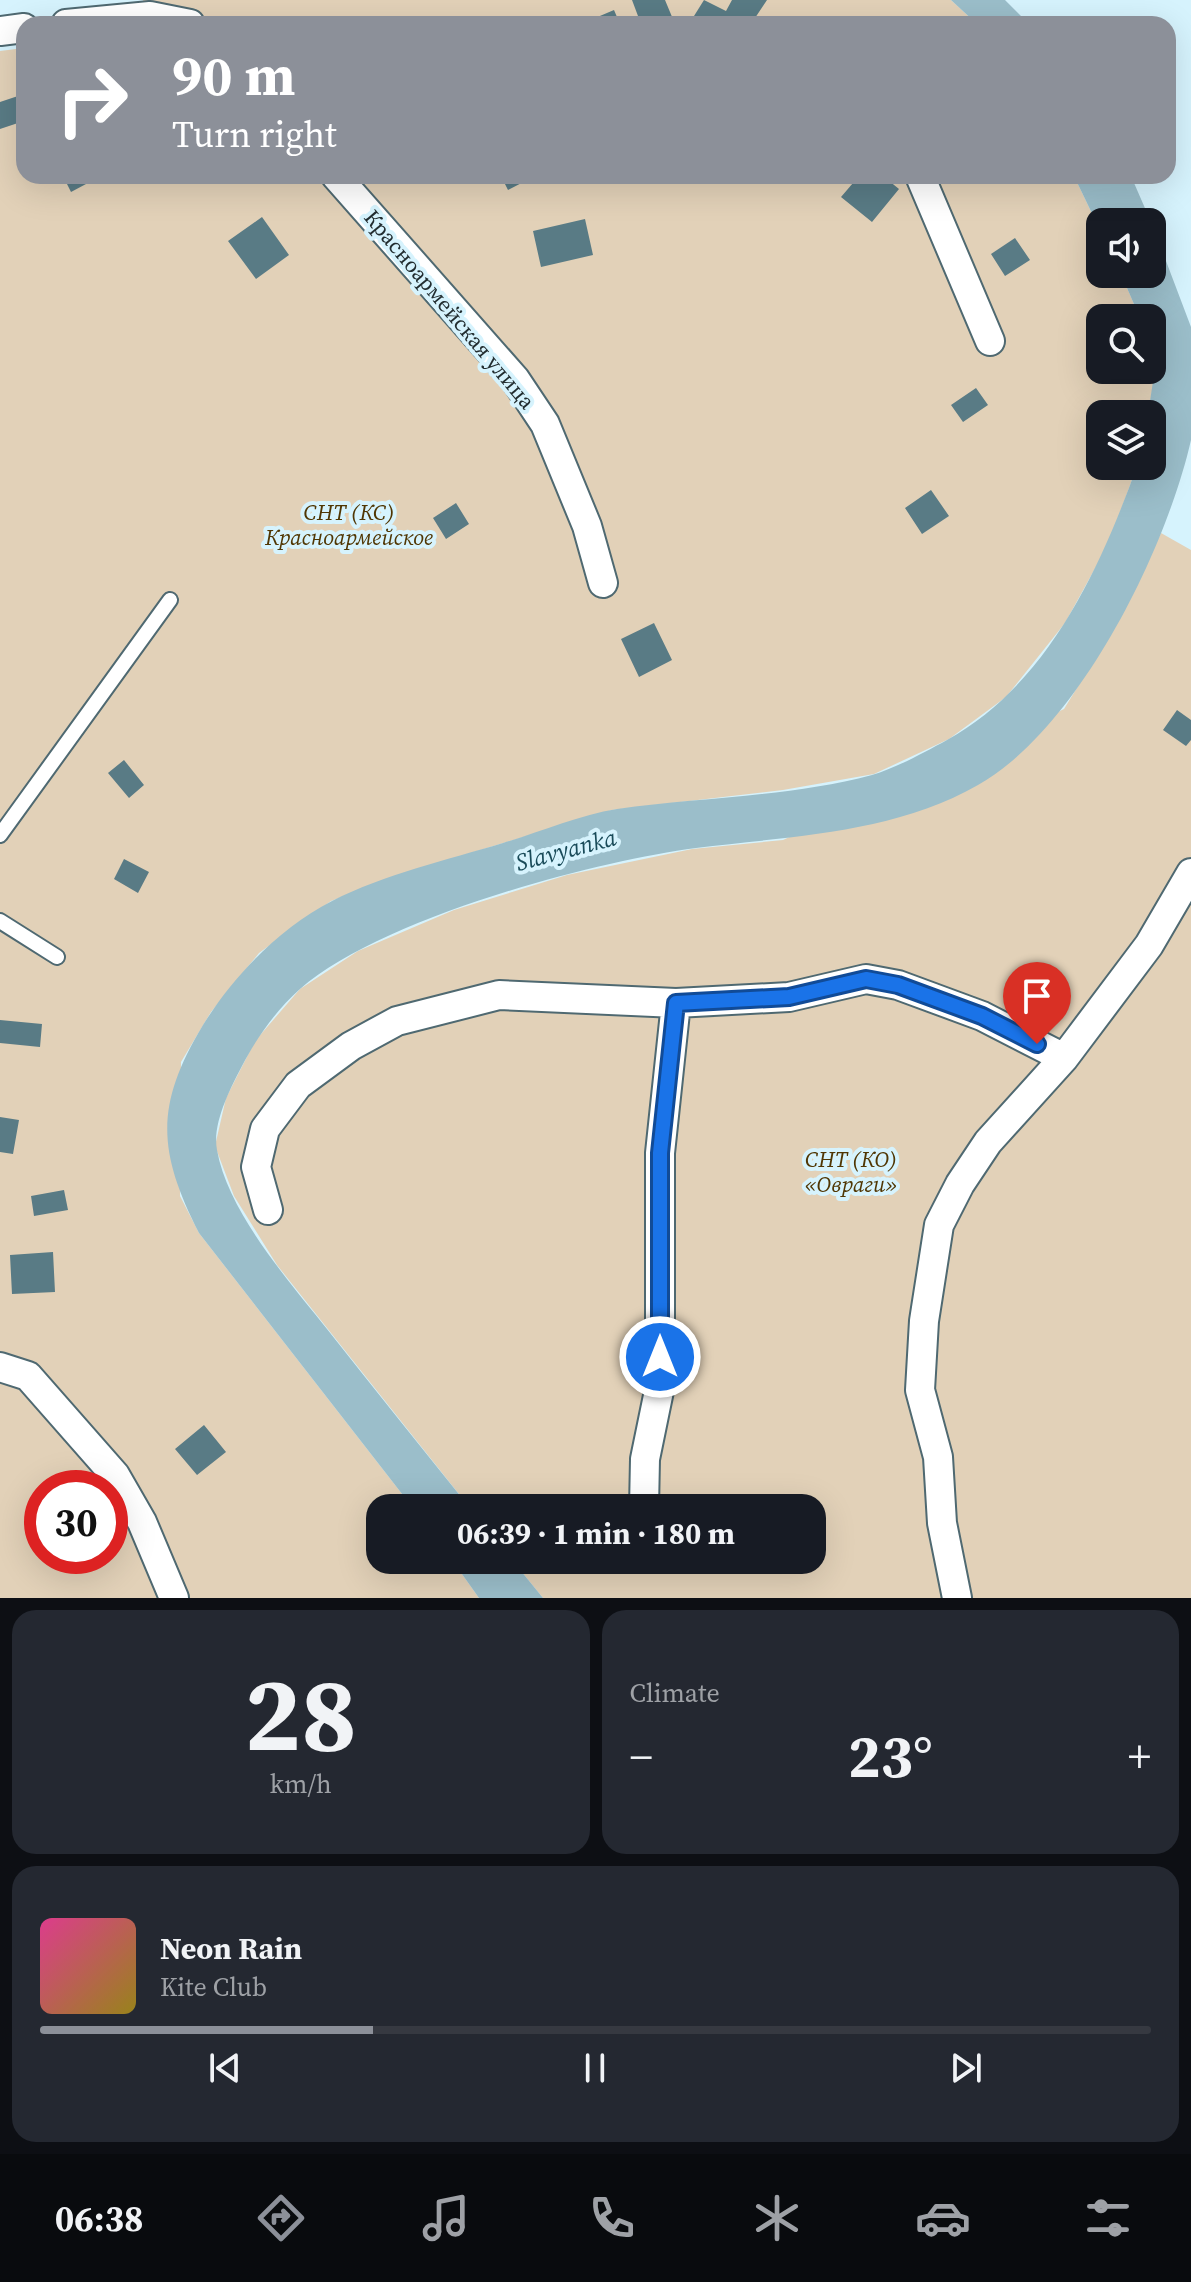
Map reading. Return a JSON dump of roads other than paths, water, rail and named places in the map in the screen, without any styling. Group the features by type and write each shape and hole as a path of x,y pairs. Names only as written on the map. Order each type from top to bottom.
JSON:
{"street":[{"name":"Красноармейская улица","path":"344,184 515,379 545,424 587,526 603,583"},
{"path":"923,184 990,341"},
{"path":"957,1598 942,1523 938,1457 920,1390 924,1321 939,1225 960,1184 988,1142 1064,1058 1149,945 1191,873"},
{"path":"268,1210 256,1167 265,1129 298,1085 351,1046 397,1021 499,995 676,1003 789,997 866,979 898,985 982,1016 1064,1058"},
{"path":"644,1494 645,1459 660,1386 660,1153 676,1003"},
{"path":"0,1367 28,1376 115,1475 142,1522 174,1598"}],"lane":[{"path":"0,835 170,600"},
{"path":"0,921 57,957"}],"water":[{"path":"951,0 1005,0 1021,16 968,16"},
{"path":"1078,184 1134,184 1145,208 1089,208"},
{"name":"Slavyanka","path":"1166,261 1191,327 1191,440 1161,532 1113,632 1083,680 1050,723 1015,758 978,785 911,814 804,836 652,855 545,880 433,917 381,939 336,963 291,997 260,1035 227,1096 217,1129 217,1150 223,1173 246,1221 278,1267 459,1494 402,1494 199,1233 185,1204 169,1152 167,1128 176,1080 203,1025 229,988 260,954 294,925 352,891 416,868 603,812 809,788 872,775 929,750 983,716 1014,688 1042,656 1066,621 1106,544 1132,480 1166,480 1166,400 1150,400 1153,384 1166,384 1166,304 1134,304 1127,288 1166,288"},
{"path":"462,1574 523,1574 543,1598 479,1598"}],"park label":[{"name":"СНТ (КС) Красноармейское","path":"349,524"},
{"name":"СНТ (КО) «Овраги»","path":"851,1172"}]}
